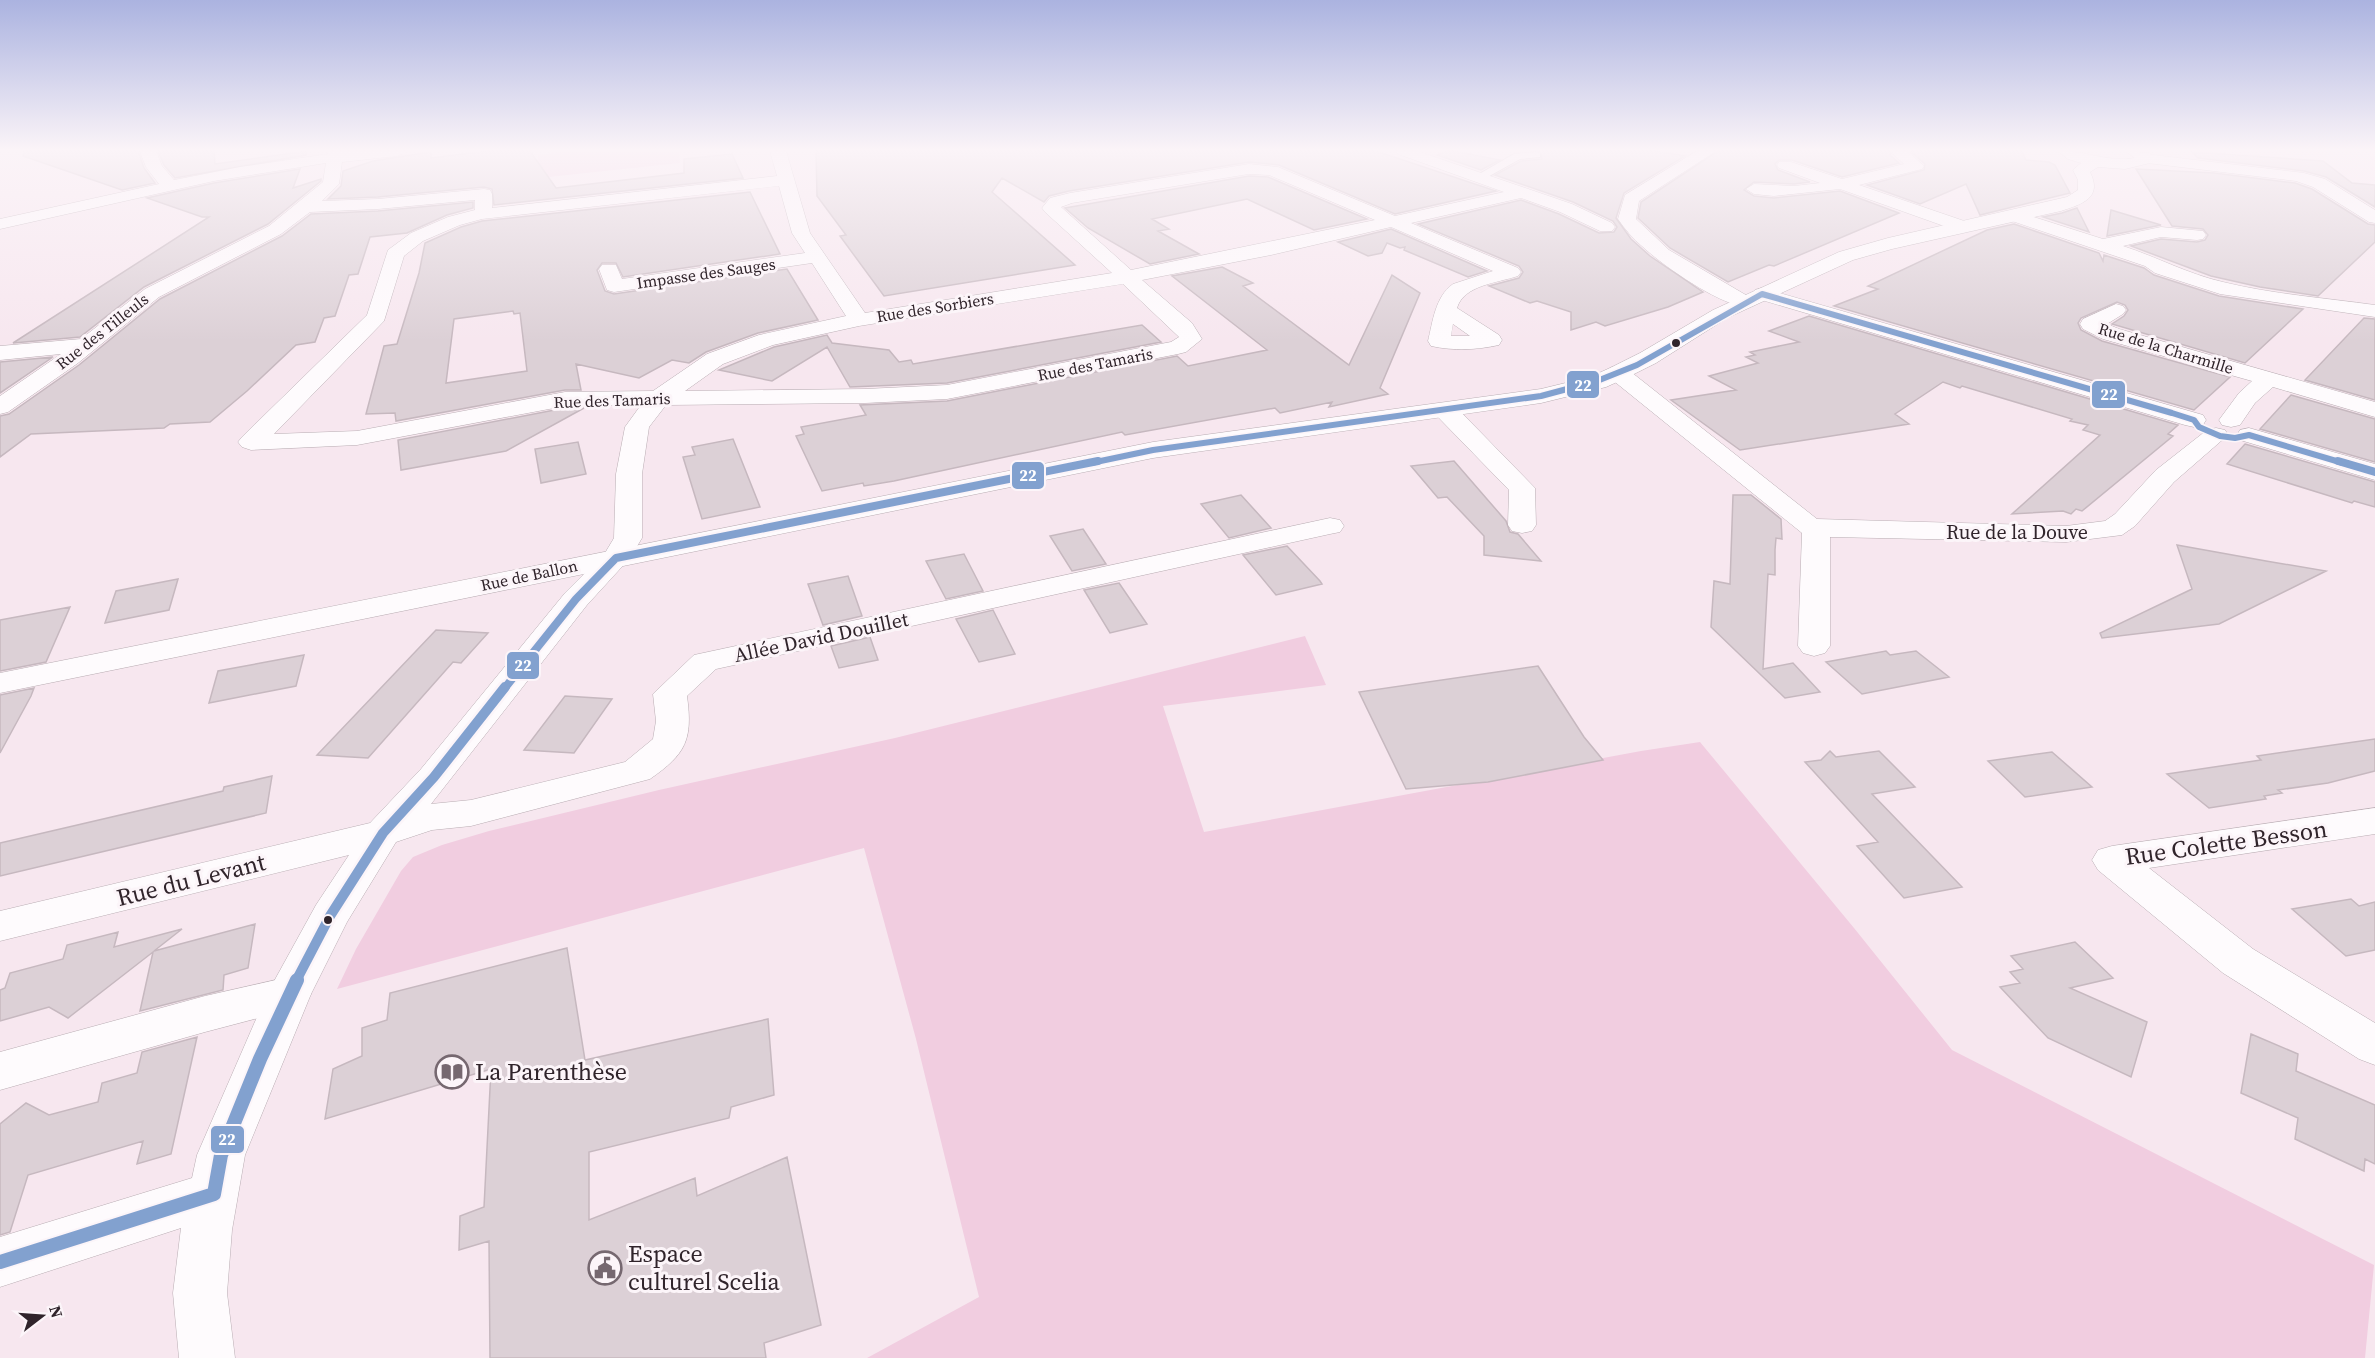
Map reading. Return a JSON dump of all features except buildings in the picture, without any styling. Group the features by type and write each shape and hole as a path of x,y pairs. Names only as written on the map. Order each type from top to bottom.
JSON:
{"street":[{"path":"0,224 52,214"},
{"name":"Rue des Tilleuls","path":"0,407 70,358 152,293 263,237 295,214"},
{"path":"455,214 454,221 481,214"},
{"path":"795,214 801,233 859,320"},
{"path":"1056,214 1127,277"},
{"path":"1376,214 1511,272 1456,290 1450,298 1447,311"},
{"name":"Rue des Sorbiers","path":"616,558 628,538 629,474 637,427 658,398 715,359 738,349 767,340 859,320 1127,277 1272,249 1427,214"},
{"path":"1579,214 1606,227"},
{"path":"1628,214 1627,219 1650,244 1734,298 1753,298 2194,420 2199,428 2232,430 2375,472"},
{"path":"1928,214 1964,227"},
{"name":"Rue de Ballon","path":"0,683 1153,450 1541,396 1598,382 1618,373 1753,298 1823,265 1863,250 2022,214"},
{"path":"2015,216 2220,288 2375,311"},
{"name":"Rue des Tamaris","path":"454,221 417,237 395,254 377,317 251,442 357,438 565,399 894,395 947,392 1138,357 1178,348 1191,339 1184,328 1127,277"},
{"path":"2101,245 2161,232 2197,235"},
{"name":"Impasse des Sauges","path":"609,268 614,286 817,257"},
{"name":"Rue de la Charmille","path":"2116,310 2091,324 2111,334 2375,410"},
{"path":"0,352 85,345"},
{"path":"1618,373 1807,525 1816,528 1815,646"},
{"name":"Rue de la Charmille","path":"2232,430 2247,398 2269,379"},
{"path":"1445,410 1522,488 1522,525"},
{"name":"Rue de la Douve","path":"1816,528 2066,534 2112,529 2125,520 2165,476 2232,430"},
{"name":"Allée David Douillet","path":"382,833 428,817 471,813 637,771 650,762 670,742 674,734 670,694 705,662 1330,526"},
{"path":"207,1358 200,1293 206,1230 221,1155 289,994 330,916 382,833 434,777 576,599 616,558"},
{"name":"Rue Colette Besson","path":"2375,821 2112,860 2238,962 2375,1046"},
{"name":"Rue du Levant","path":"0,926 382,833"},
{"path":"0,1071 205,1014 289,994"},
{"path":"0,1262 214,1194"}],"shaded area":[{"path":"1305,636 1326,685 1163,706 1204,832 1700,742 1952,1050 2374,1265 2365,1358 867,1358 979,1297 916,1039 864,848 337,989 356,949 401,871 413,857 442,845 489,831 659,790 895,738"}],"transit line":[{"name":"22","path":"0,1262 214,1194 221,1155 260,1059 289,994 330,916 383,833 434,777 576,599 616,558 1153,450 1541,396 1597,381 1637,365 1762,294 2172,413 2194,420 2199,427 2220,436 2235,438 2249,435 2375,472"}],"place":[{"name":"La Parenthèse","path":"452,1072"},
{"name":"Espace culturel Scelia","path":"605,1268"}]}
